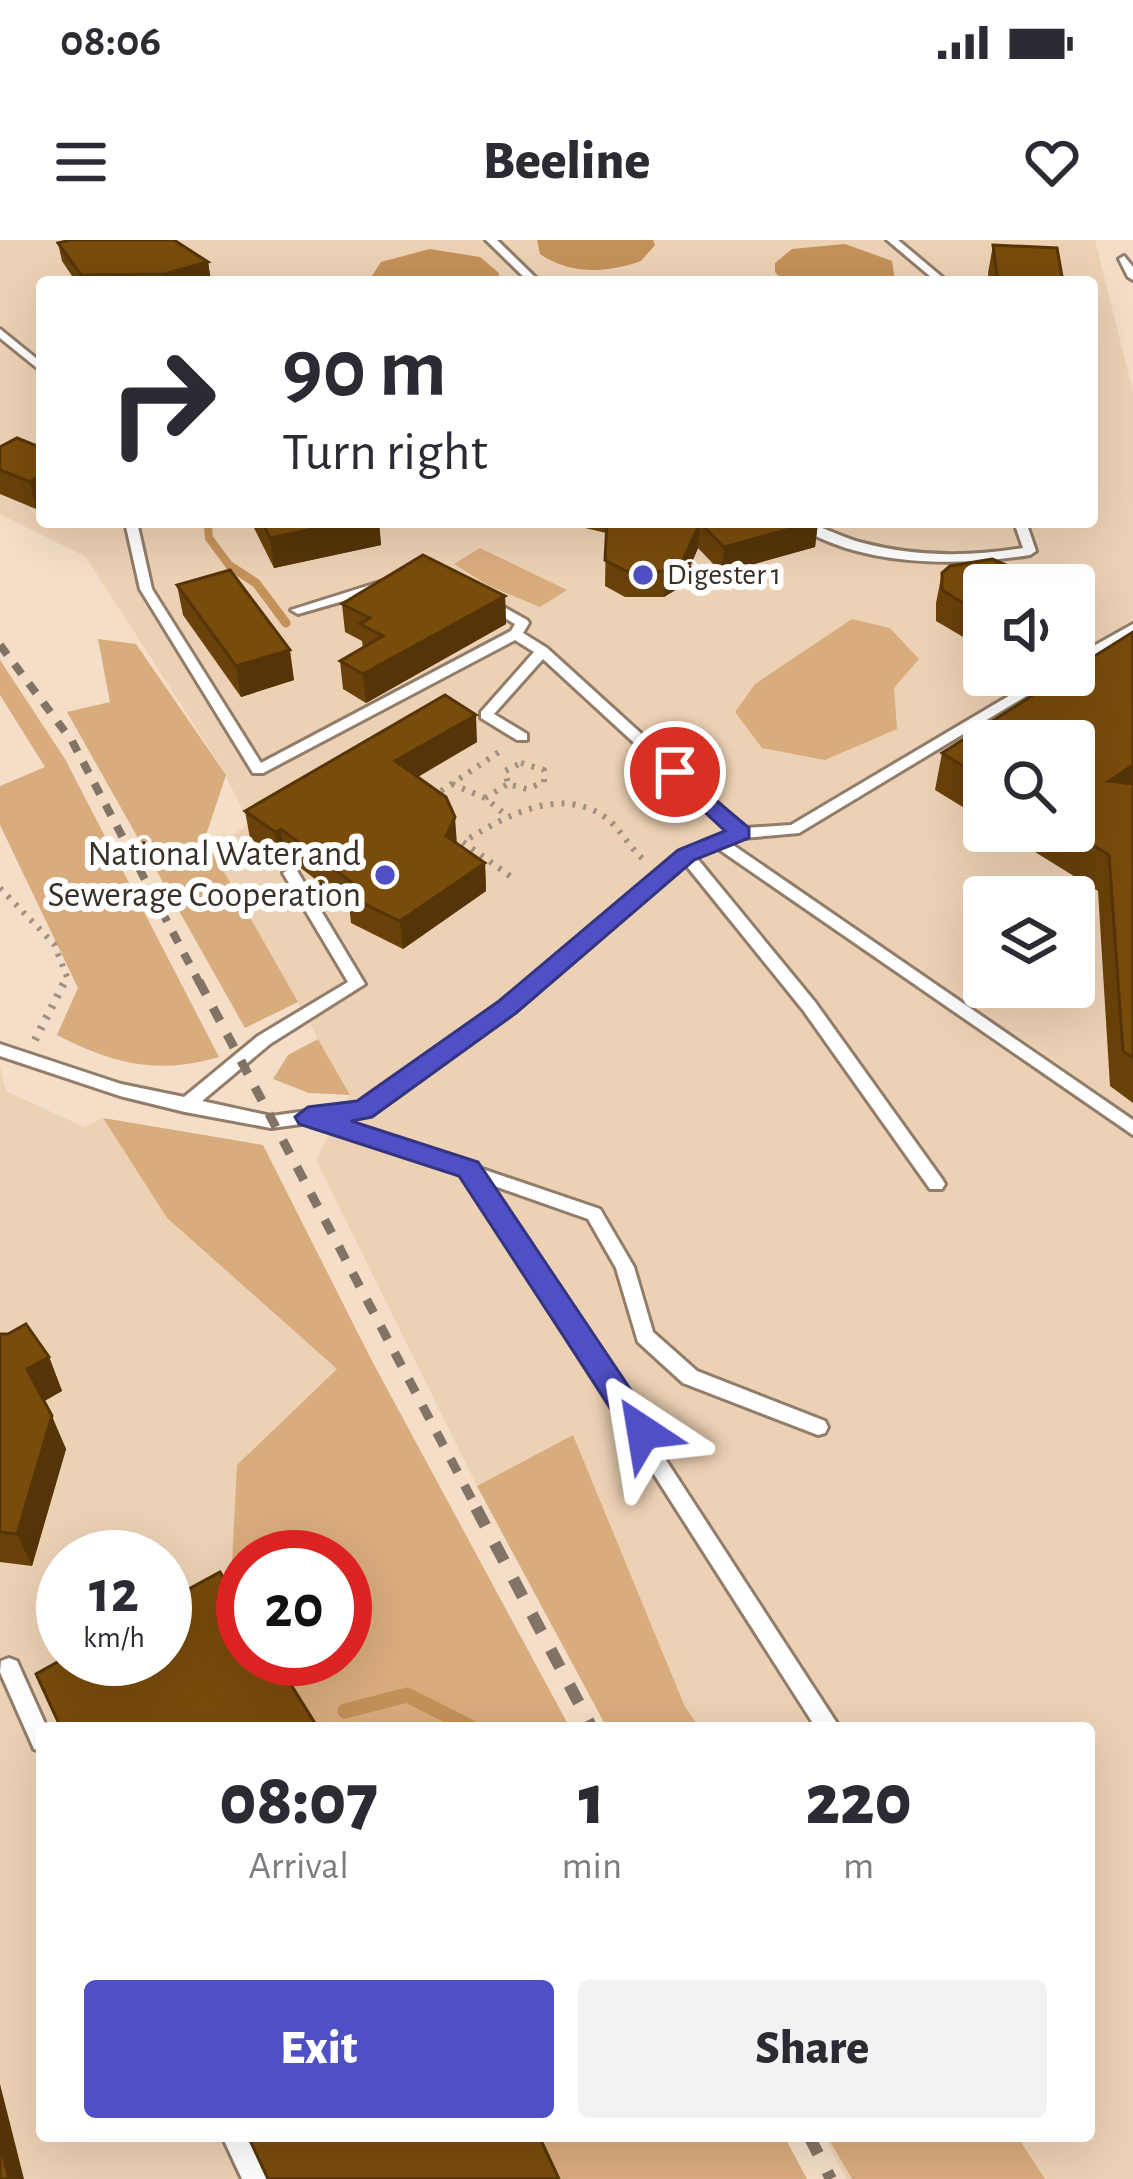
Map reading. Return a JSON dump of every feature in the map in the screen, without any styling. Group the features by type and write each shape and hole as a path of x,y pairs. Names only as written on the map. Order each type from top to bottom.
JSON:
{"lane":[{"path":"491,240 529,276"},
{"path":"892,240 936,276"},
{"path":"1124,259 1133,277"},
{"path":"0,332 36,364"},
{"path":"132,528 146,589 258,770 516,634 523,623 468,591"},
{"path":"811,528 834,539 956,560 1030,551 1022,528"},
{"path":"298,610 397,580"},
{"path":"1095,651 1133,628"},
{"path":"516,634 542,651 741,833"},
{"path":"522,737 486,715 542,651"},
{"path":"0,1050 185,1106 271,1122 363,1110 508,1007 686,855 741,833 794,830 1019,696"},
{"path":"719,842 1133,1129"},
{"path":"686,855 809,1006 937,1184"},
{"path":"185,1106 264,1040 356,984 291,873"},
{"path":"308,1117 593,1214 625,1267 645,1336 690,1377 818,1426"},
{"path":"468,1169 826,1722"},
{"path":"9,1668 36,1728"},
{"path":"238,2142 256,2179"}],"path":[{"path":"426,802 522,737"},
{"path":"485,798 508,784 534,788 546,774 534,764 514,765 504,776 508,784"},
{"path":"452,784 485,798 506,815"},
{"path":"510,876 463,842 506,815 550,802 590,808 621,832 632,852 665,873"},
{"path":"0,888 54,944 67,977 26,1059"}],"shaded area":[{"path":"0,240 1095,240 1133,392 1133,2179 846,2179 827,2142 1095,2142 1095,1722 605,1722 477,1486 316,1160 350,1095 211,849 249,824 223,770 86,557 0,514"},
{"path":"537,240 653,240 655,245 641,261 589,270 552,261 540,254"},
{"path":"845,244 892,261 894,276 779,276 775,263 792,249"},
{"path":"430,249 480,257 499,276 372,276 381,262"},
{"path":"480,548 567,590 540,607 489,586 454,564"},
{"path":"852,619 890,628 919,659 894,688 897,729 825,760 762,748 735,712 755,684"},
{"path":"98,639 136,644 226,775 201,850 211,849 298,1002 245,1028 67,712 110,702"},
{"path":"0,660 65,759 219,1057 176,1065 136,1064 57,1035 78,988 0,825 0,786 45,767 0,695"},
{"path":"318,1039 350,1095 309,1093 273,1079 288,1055"},
{"path":"0,1067 6,1091 84,1127 103,1118 167,1218 338,1370 238,1465 234,1530 216,1530 216,1686 245,1686 251,1722 36,1722 36,2142 492,2142 510,2179 0,2179"},
{"path":"103,1118 263,1145 371,1359 567,1722 304,1722 282,1686 372,1686 372,1530 234,1530 237,1465 337,1369 167,1218"},
{"path":"573,1435 685,1707 696,1722 604,1722 477,1486"},
{"path":"534,2142 787,2142 807,2179 551,2179"},
{"path":"830,2142 1021,2142 1045,2179 852,2179"}],"building":[{"path":"174,240 208,262 164,274 81,275 58,243"},
{"path":"993,245 1057,248 1062,276 997,276"},
{"path":"17,438 36,446 36,478 30,482 0,470 0,447"},
{"path":"265,528 318,528 270,538"},
{"path":"607,528 698,528 683,560 666,571 626,571 605,560"},
{"path":"705,528 794,528 724,547"},
{"path":"423,555 505,596 363,674 340,661 383,636 360,624 370,618 342,604"},
{"path":"992,559 1004,564 963,564 963,603 942,590 942,573 950,566"},
{"path":"230,570 290,650 236,666 177,585"},
{"path":"1133,632 1133,765 1109,781 1133,784 1133,1058 1123,1051 1109,855 1095,846 1095,720 994,720 1032,696 1095,696 1095,656"},
{"path":"445,695 476,715 395,761 446,797 455,817 446,836 485,863 400,921 348,896 358,887 281,829 275,832 245,811"},
{"path":"963,740 963,766 942,753"},
{"path":"26,1324 49,1357 27,1369 52,1416 17,1534 0,1532 0,1334"},
{"path":"216,1574 216,1686 292,1686 314,1722 58,1722 42,1686 192,1686 192,1587"},
{"path":"251,2142 542,2142 559,2179 268,2179"},
{"path":"0,2144 9,2179 0,2179"}],"waterway":[{"path":"208,528 209,538 232,569"},
{"path":"230,566 256,583 286,623"},
{"path":"345,1711 407,1695 460,1722"}],"railway":[{"path":"0,645 72,741 200,984"},
{"path":"199,981 478,1511"},
{"path":"476,1508 589,1722"},
{"path":"812,2142 831,2179"}],"place":[{"name":"Digester 1","path":"643,575"},
{"name":"National Water and Sewerage Cooperation","path":"385,875"}],"route":[{"path":"643,1432 468,1169 308,1117 363,1110 508,1007 686,855 741,833 675,772"}]}
